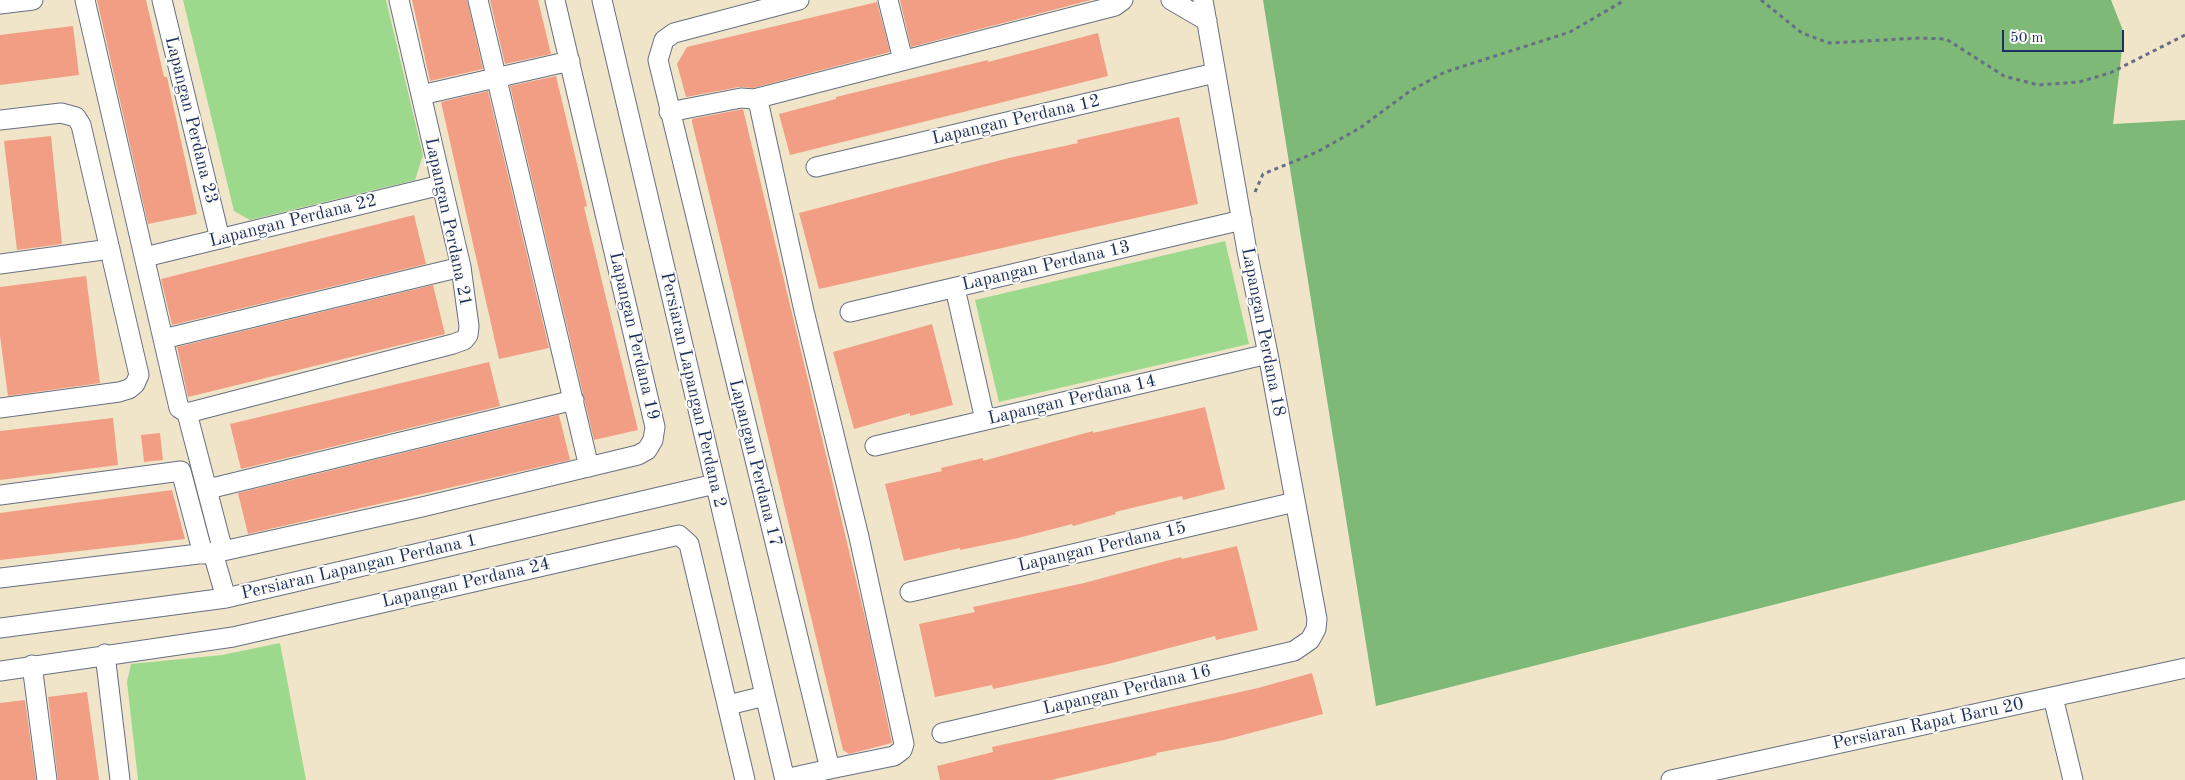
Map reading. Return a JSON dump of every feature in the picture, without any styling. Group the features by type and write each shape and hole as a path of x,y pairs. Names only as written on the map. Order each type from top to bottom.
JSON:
{"street":[{"path":"0,4 33,0"},
{"path":"85,0 179,408 187,413 208,489 213,552"},
{"name":"Lapangan Perdana 23","path":"162,0 220,239"},
{"name":"Lapangan Perdana 21","path":"187,413 464,340 469,326 461,267 399,0"},
{"path":"478,0 589,467"},
{"name":"Lapangan Perdana 19","path":"0,578 213,552 422,507 589,467 648,450 653,440 655,427 555,0"},
{"name":"Persiaran Lapangan Perdana 2","path":"602,0 785,779"},
{"name":"Lapangan Perdana 17","path":"799,0 674,33 664,40 658,60 669,112 830,769"},
{"path":"888,0 903,60"},
{"path":"669,112 741,98 754,99 1115,6 1123,0"},
{"path":"1171,0 1207,21"},
{"name":"Lapangan Perdana 18","path":"1203,0 1242,220 1317,618 1316,629 1310,640"},
{"path":"421,95 570,60"},
{"name":"Lapangan Perdana 12","path":"816,167 1215,73"},
{"path":"754,99 759,104 804,311 859,537 904,744 902,750 894,756 785,779"},
{"path":"0,120 61,113 76,117 81,126 139,375 135,384 129,389 119,392 0,408"},
{"name":"Lapangan Perdana 22","path":"145,257 441,185"},
{"name":"Lapangan Perdana 13","path":"850,312 1242,220"},
{"path":"0,264 110,249"},
{"path":"163,340 461,267"},
{"path":"955,288 985,420"},
{"name":"Lapangan Perdana 14","path":"875,446 1268,354"},
{"path":"208,489 574,400"},
{"path":"0,494 181,471 213,552 226,598"},
{"name":"Persiaran Lapangan Perdana 1","path":"0,628 226,598 715,484"},
{"name":"Lapangan Perdana 15","path":"910,592 1295,502"},
{"name":"Lapangan Perdana 24","path":"0,670 233,637 679,535 689,544 745,780"},
{"name":"Lapangan Perdana 16","path":"942,734 1294,651 1310,640"},
{"path":"105,654 120,780"},
{"path":"32,665 47,780"},
{"name":"Persiaran Rapat Baru 20","path":"1671,780 2185,668"},
{"path":"728,705 765,696"},
{"path":"2053,696 2073,780"}],"path":[{"path":"1242,220 1263,174 1317,152 1360,128 1410,91 1445,72 1570,32 1625,0"},
{"path":"1762,0 1802,33 1829,43 1919,38 1946,39 2004,76 2038,85 2079,82 2110,73 2185,36"}],"green space":[{"path":"183,0 386,0 423,155 415,180 250,220 234,211"},
{"path":"1263,0 2111,0 2124,33 2113,124 2185,120 2185,500 1376,706"},
{"path":"1225,241 1249,344 999,402 975,300"},
{"path":"280,643 306,780 138,780 127,682 131,664 222,655"}],"building":[{"path":"97,0 146,0 164,77 167,77 197,214 148,224"},
{"path":"412,0 467,0 483,69 430,81"},
{"path":"490,0 538,0 551,54 505,64"},
{"path":"900,0 1091,0 911,47"},
{"path":"877,2 890,52 753,88 739,87 686,97 677,64 687,47"},
{"path":"73,26 79,75 0,85 0,35"},
{"path":"1098,33 1108,76 790,155 779,114 836,99 836,97 988,60 988,62"},
{"path":"556,76 587,206 584,207 638,430 594,440 510,86"},
{"path":"488,91 549,348 499,359 441,102"},
{"path":"743,109 868,630 892,743 849,754 843,750 692,122 692,119"},
{"path":"1179,117 1198,204 819,289 799,213 1009,158 1078,143 1077,140"},
{"path":"51,136 62,244 17,250 4,141"},
{"path":"414,215 426,264 172,325 161,279"},
{"path":"86,276 100,383 8,396 0,336 0,287"},
{"path":"433,285 445,334 188,397 177,347"},
{"path":"932,324 953,405 910,416 910,413 854,429 833,352"},
{"path":"489,362 500,406 241,469 230,424"},
{"path":"1205,407 1225,489 1183,500 1182,496 1115,512 1116,514 1073,526 1072,524 1018,538 960,550 960,548 904,561 885,484 942,471 941,468 983,458 983,461 1093,431 1093,433"},
{"path":"559,415 570,460 248,534 238,493"},
{"path":"113,418 118,465 0,480 0,431"},
{"path":"160,433 163,460 144,462 141,435"},
{"path":"172,490 185,539 0,560 0,513"},
{"path":"1237,546 1258,630 1216,640 1215,636 1108,664 993,689 992,685 935,697 919,624 975,612 973,607 1084,583 1181,557 1182,559"},
{"path":"1312,673 1323,714 1224,740 1156,753 1157,755 1051,780 940,780 937,766 993,752 992,747 1258,688"},
{"path":"87,692 99,780 58,780 48,697"},
{"path":"25,700 36,780 0,780 0,703"}]}
